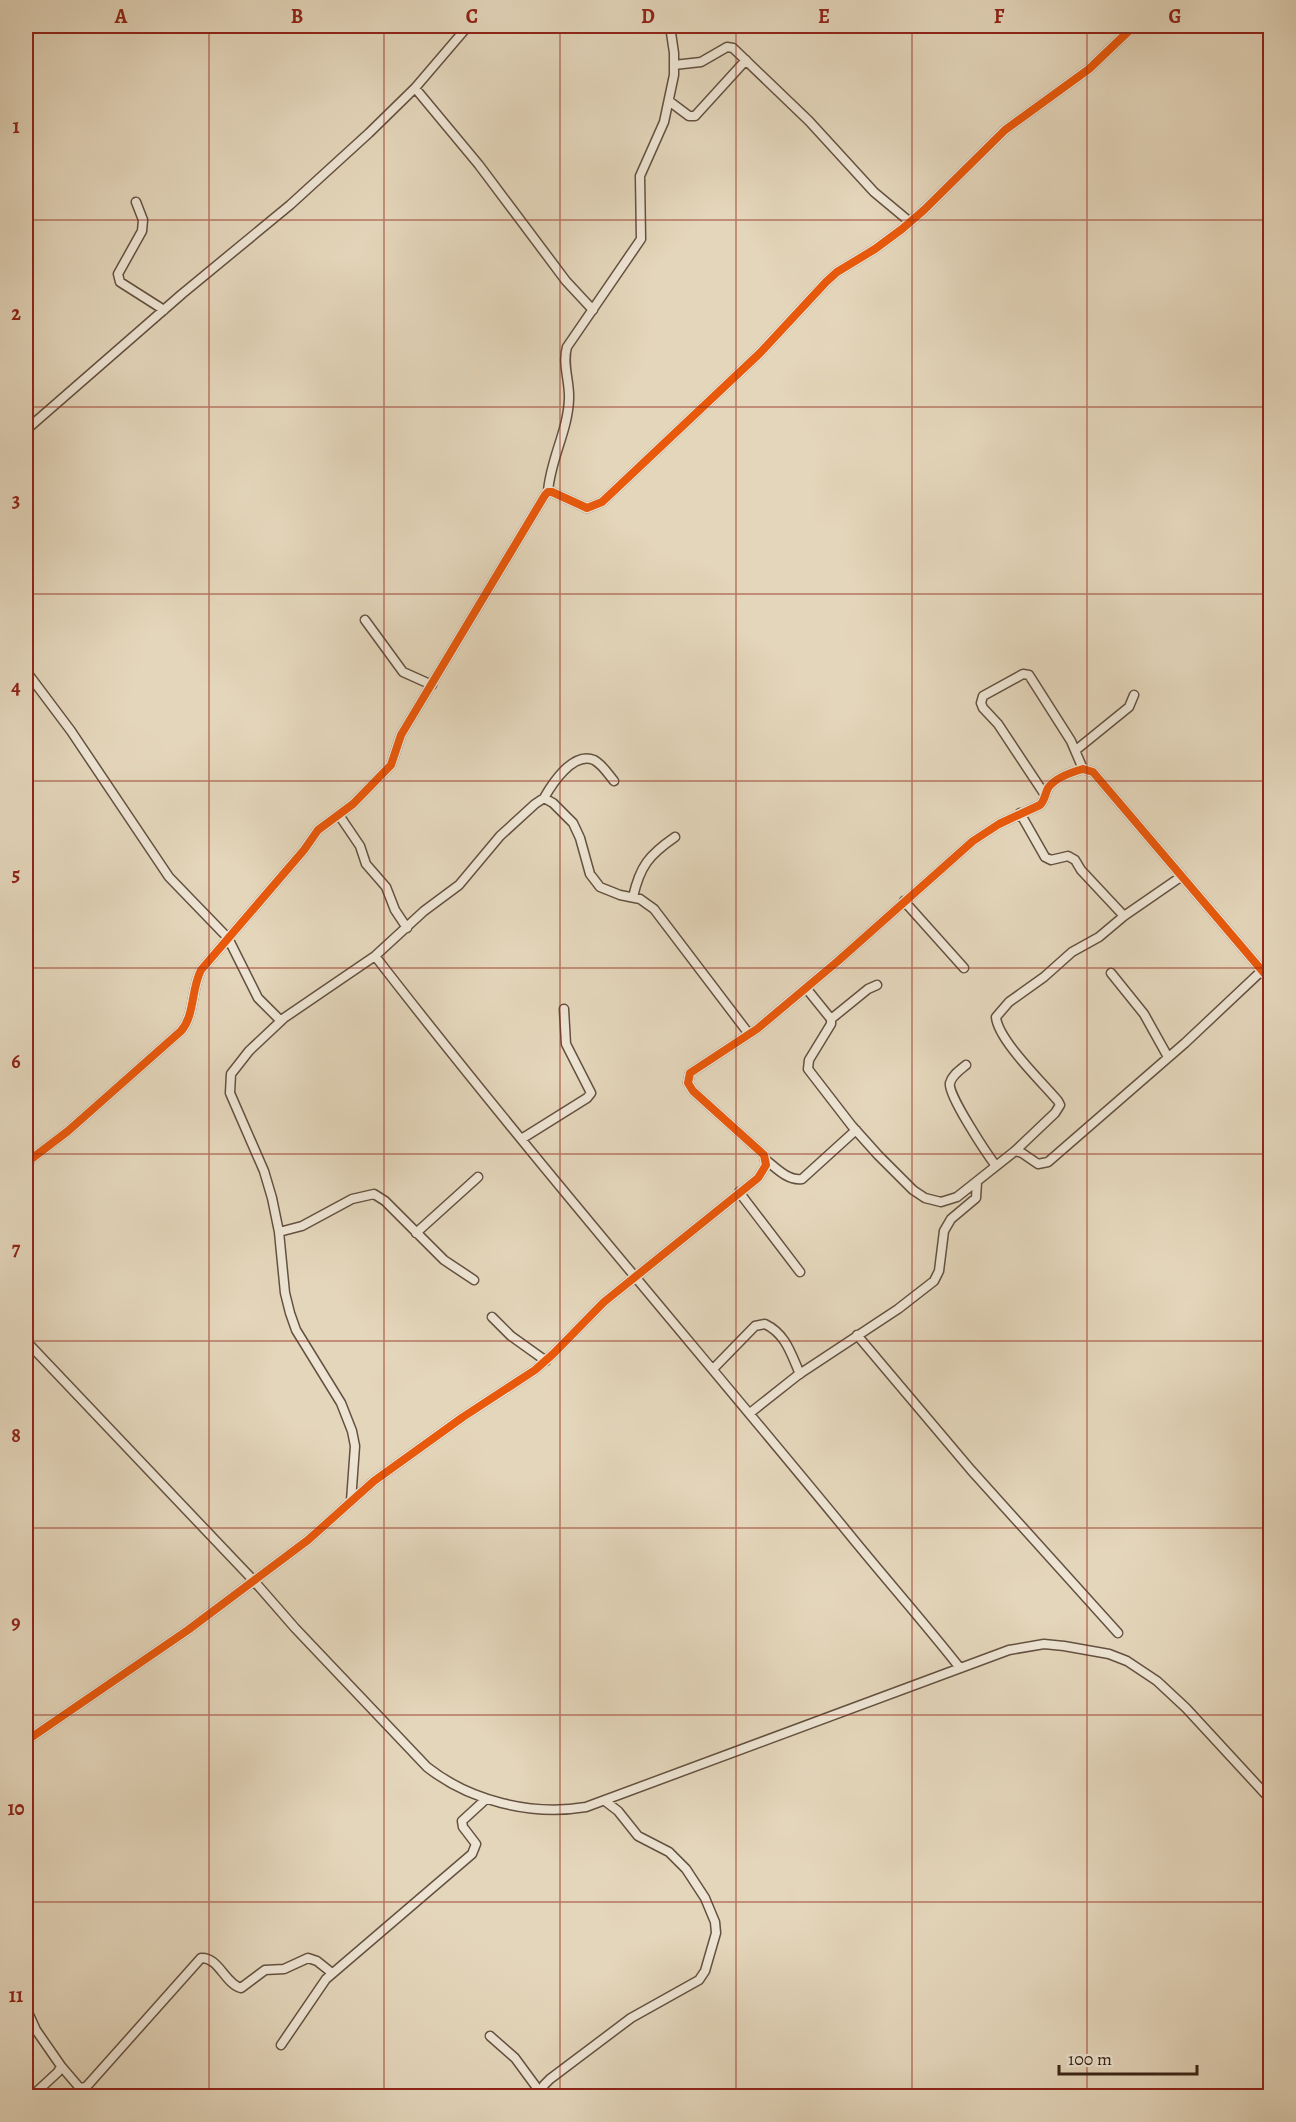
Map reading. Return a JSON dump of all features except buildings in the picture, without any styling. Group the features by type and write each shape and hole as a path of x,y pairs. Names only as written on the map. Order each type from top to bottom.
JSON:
{"street":[{"path":"26,430 296,199 415,88 467,26"},
{"path":"26,1162 68,1131 181,1031 188,1018 196,979 201,970 304,850 311,838 353,804 391,765 401,735 548,492 550,473 569,401 565,352 639,243 641,234 640,176 664,122 669,101 674,65 670,26"},
{"path":"548,492 587,508 602,502 760,352 837,272 890,239 1005,130 1089,69 1134,26"},
{"path":"674,65 701,62 730,46 809,121 874,192 910,222"},
{"path":"669,101 689,116 695,116 746,60"},
{"path":"415,88 479,165 566,281 593,310"},
{"path":"136,202 143,220 142,231 118,274 118,279 162,312"},
{"path":"365,620 403,672 432,685"},
{"path":"26,670 71,731 169,877 228,938 258,998 281,1021"},
{"path":"1045,795 998,724 983,708 981,703 983,696 1027,674 1076,750 1083,769"},
{"path":"1076,750 1129,707 1134,695"},
{"path":"351,1502 355,1446 352,1431 340,1403 296,1330 290,1313 285,1293 279,1232 264,1171 231,1093 231,1074 237,1065 281,1021 375,956 424,911 467,878 500,836 534,804 544,798 562,771 579,761 589,759 596,761 614,782"},
{"path":"856,1130 802,1179 793,1179 766,1160 760,1149 693,1091 688,1083 688,1076 693,1069 749,1034 806,988 973,842 999,824 1040,805 1047,790 1056,781 1083,769 1093,772 1099,778 1203,904 1270,980"},
{"path":"544,798 553,803 573,823 595,881 607,891 640,898 654,909 749,1034"},
{"path":"1020,813 1045,857 1052,860 1068,856 1075,860 1081,870 1125,916"},
{"path":"339,815 360,846 366,864 386,887 395,910 407,928"},
{"path":"633,897 642,867 654,852 675,837"},
{"path":"806,988 831,1019 831,1024 808,1059 808,1069 856,1130 899,1176 925,1198 941,1202 951,1200 1015,1151 1056,1113 1060,1105 1006,1042 996,1017 1009,1002 1044,977 1072,952 1099,937 1182,876"},
{"path":"904,902 964,968"},
{"path":"375,956 455,1059 714,1368 960,1668"},
{"path":"1015,1151 1038,1164 1047,1162 1168,1057 1270,963"},
{"path":"1112,973 1144,1014 1168,1057"},
{"path":"831,1019 868,989 877,985"},
{"path":"522,1138 591,1093 566,1044 564,1009"},
{"path":"966,1065 954,1075 950,1088 972,1131 996,1166"},
{"path":"26,1741 132,1670 254,1581 308,1540 374,1481 463,1417 516,1384 546,1360 604,1302 764,1170 766,1160"},
{"path":"416,1233 478,1177"},
{"path":"750,1413 800,1374 898,1309 934,1281 939,1271 944,1231 951,1219 976,1198 977,1182"},
{"path":"739,1192 800,1272"},
{"path":"279,1232 302,1226 352,1199 374,1194 385,1201 444,1260 474,1280"},
{"path":"492,1317 511,1336 546,1360"},
{"path":"714,1368 755,1326 765,1324 777,1331 783,1338 800,1374"},
{"path":"857,1335 963,1461 1118,1633"},
{"path":"26,1341 427,1767 460,1789 486,1799 549,1810 579,1808 605,1801 1009,1650 1044,1644 1109,1654 1127,1661 1156,1681 1186,1708 1270,1799"},
{"path":"281,2045 308,2003 332,1973 472,1854 476,1844 463,1827 462,1821 486,1799"},
{"path":"490,2036 515,2058 540,2094 550,2079 619,2026 699,1980 705,1971 715,1940 715,1922 711,1909 686,1869 669,1852 638,1836 623,1816 605,1801"},
{"path":"26,2008 36,2030 79,2087 87,2086 201,1958 212,1961 234,1985 241,1988 265,1970 284,1969 308,1958 317,1961 332,1973"},
{"path":"32,2097 58,2072 61,2066"}],"cycle path":[{"path":"26,1163 68,1131 181,1031 189,1017 201,970 304,850 318,830 353,804 391,765 401,735 545,495 552,492 587,508 602,502 760,353 837,272 902,229 1005,130 1089,69 1134,26"},
{"path":"26,1741 188,1630 308,1540 374,1481 463,1417 535,1370 604,1302 758,1178 766,1165 764,1155 693,1091 688,1083 690,1073 757,1029 838,961 973,841 999,824 1040,805 1048,788 1059,778 1083,769 1093,772 1270,980"}]}
